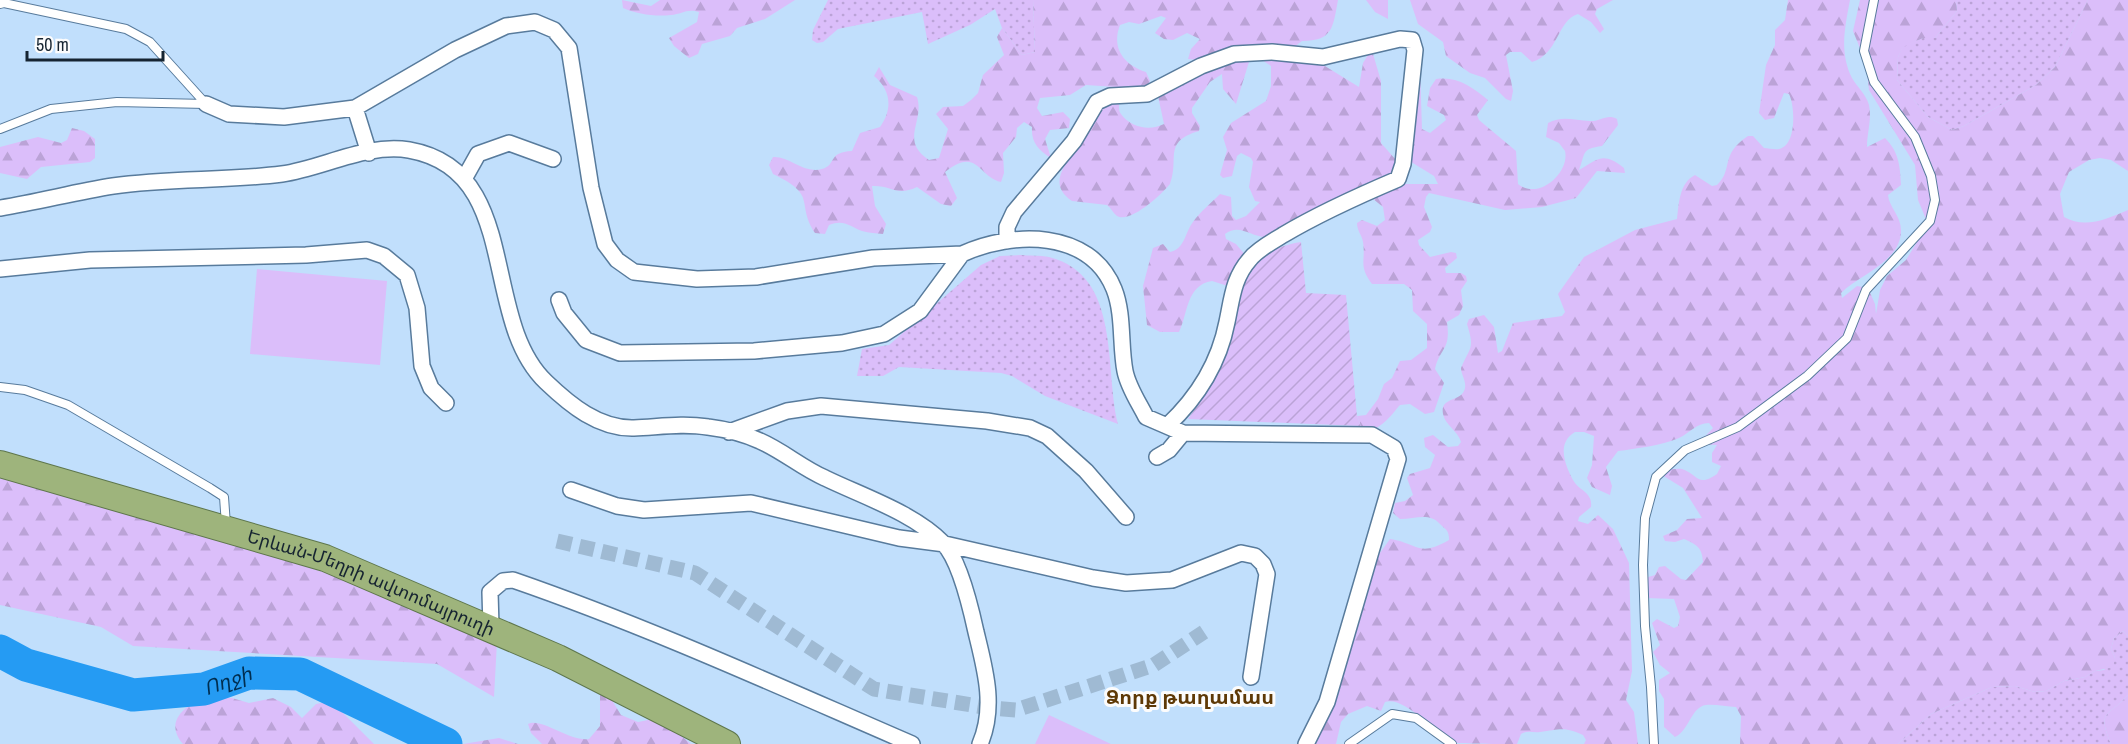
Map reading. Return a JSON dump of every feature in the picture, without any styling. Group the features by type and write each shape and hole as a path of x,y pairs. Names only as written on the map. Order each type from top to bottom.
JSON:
{"highway":[{"name":"Երևան-Մեղրի ավտոմայրուղի","path":"0,464 325,558 490,627 652,704 727,744"}],"street":[{"path":"206,104 229,114 284,117 355,108 455,50 506,26 535,22 554,30 569,48 591,188 605,244 617,260 634,272 686,278 756,277 873,258 962,254 975,248 1007,241 1046,239 1071,245 1087,255 1105,274 1115,290 1125,374 1146,417 1183,433 1372,435 1395,448 1398,459 1327,702 1306,744"},
{"path":"1007,241 1007,227 1014,212 1074,141 1097,102 1110,96 1147,94 1201,66 1234,54 1272,52 1323,57 1400,39 1413,40 1415,50 1404,164 1398,179 1313,217 1250,258 1231,294 1227,323 1206,378 1190,405 1167,426"},
{"path":"355,108 369,153"},
{"path":"464,179 478,154 508,143 553,159"},
{"path":"0,208 115,186 285,173 369,153 410,150 440,162 464,179 487,217 507,307 527,355 543,380 588,416 608,425 633,428 667,424 711,427 759,440 822,477 900,512 945,544 967,593 987,687 990,708 980,744"},
{"path":"0,269 90,260 306,255 367,250 384,256 407,275 417,308 422,366 431,388 446,403"},
{"path":"559,300 564,313 586,340 620,353 754,351 842,343 884,334 920,311 962,254"},
{"path":"729,432 787,411 821,406 977,420 1030,428 1047,436 1086,471 1126,517"},
{"path":"1157,457 1174,446 1183,433"},
{"path":"572,490 617,506 644,510 752,503 899,538 945,544 1093,578 1126,583 1172,580 1241,553 1255,556 1263,564 1268,574 1251,677"},
{"path":"490,627 490,592 503,581 513,580 583,604 912,744"}],"lane":[{"path":"1654,744 1643,565 1645,519 1656,477 1684,450 1738,427 1807,376 1847,338 1866,290 1930,221 1935,200 1931,176 1916,137 1874,82 1864,51 1874,0"},
{"path":"0,4 126,29 150,42 206,104"},
{"path":"0,129 51,109 117,102 206,104"},
{"path":"0,387 25,390 69,405 210,488 224,498 226,528"},
{"path":"1349,744 1392,714 1416,718 1452,744"}],"green space":[{"path":"622,0 651,6 660,0 795,0 765,19 737,28 730,36 702,44 698,54 689,58 674,46 669,38 697,22 699,12 688,11 665,16 646,14 623,8"},
{"path":"828,0 1033,0 1035,52 1022,55 1002,28 995,9 970,25 928,44 922,12 838,29 823,42 817,43 812,40 813,30"},
{"path":"1033,0 1338,0 1330,31 1320,38 1302,41 1294,47 1359,87 1363,63 1368,55 1373,54 1381,81 1381,143 1396,160 1400,184 1438,184 1434,176 1408,160 1420,68 1422,129 1430,133 1446,120 1444,115 1427,106 1430,88 1436,79 1451,79 1470,87 1488,100 1477,115 1479,120 1516,151 1518,184 1535,189 1543,187 1558,175 1563,167 1565,151 1559,143 1546,137 1548,123 1559,119 1594,121 1613,117 1617,119 1618,125 1602,146 1585,152 1579,170 1596,160 1606,158 1624,168 1625,173 1597,171 1576,198 1542,207 1505,210 1429,193 1424,207 1432,227 1430,232 1418,240 1419,245 1430,257 1456,253 1457,258 1445,268 1446,273 1461,273 1466,276 1467,281 1461,290 1463,306 1459,315 1447,322 1448,338 1435,369 1444,383 1434,412 1425,414 1410,404 1400,405 1388,419 1373,429 1361,426 1357,416 1366,415 1378,399 1384,384 1392,378 1400,361 1411,360 1427,348 1427,324 1413,311 1412,290 1404,284 1372,284 1365,272 1364,248 1357,223 1362,220 1377,226 1385,220 1383,207 1367,194 1266,237 1240,230 1230,231 1225,234 1226,239 1236,244 1246,256 1231,287 1212,281 1197,288 1189,301 1179,332 1160,332 1147,325 1143,286 1153,248 1163,244 1170,252 1179,247 1196,218 1220,194 1231,197 1232,216 1236,220 1246,216 1260,202 1255,201 1249,187 1253,162 1251,158 1241,153 1237,156 1232,176 1223,178 1220,175 1227,150 1223,137 1231,123 1266,101 1271,86 1271,66 1259,58 1249,62 1236,104 1223,89 1222,74 1210,82 1192,108 1192,113 1200,126 1199,131 1180,140 1176,146 1170,184 1153,201 1137,212 1130,216 1117,216 1107,205 1072,201 1062,191 1060,180 1063,169 1086,134 1092,121 1093,109 1117,101 1121,114 1135,125 1147,128 1164,124 1158,96 1198,60 1188,59 1191,49 1200,39 1187,33 1173,40 1164,39 1155,33 1166,18 1161,16 1139,24 1129,22 1120,25 1118,33 1118,48 1121,54 1131,65 1146,72 1150,81 1145,89 1086,85 1070,95 1040,98 1037,108 1042,116 1063,112 1070,119 1069,128 1050,130 1045,139 1051,158 1036,145 1032,127 1024,122 1017,128 1016,137 1003,153 1004,173 1001,182 987,175 971,162 956,165 945,172 957,198 951,206 941,204 917,187 899,191 872,186 875,206 886,224 883,234 862,231 839,223 829,225 825,234 815,233 806,214 801,194 796,188 773,174 769,165 773,157 815,170 830,165 835,156 852,151 860,133 880,127 887,113 887,94 880,81 874,76 879,67 890,85 917,97 919,106 914,138 916,145 920,153 929,160 939,158 948,129 936,114 943,107 963,106 978,93 983,75 1004,55 997,37 1002,28 1022,55 1035,52"},
{"path":"1366,0 1388,0 1388,19 1375,12"},
{"path":"1410,0 1613,0 1597,9 1595,14 1604,29 1600,33 1591,22 1578,14 1571,17 1548,52 1541,58 1532,62 1521,52 1510,52 1506,55 1513,91 1511,101 1506,99 1485,78 1470,73 1446,56 1443,42 1418,24"},
{"path":"1788,0 1850,0 1844,49 1852,78 1869,105 1867,147 1885,138 1898,160 1901,185 1888,195 1900,225 1899,241 1887,259 1841,293 1842,298 1857,286 1868,288 1875,304 1876,314 1880,290 1887,276 1906,260 1928,224 1918,200 1915,165 1869,90 1866,63 1853,31 1860,0 1956,0 1957,11 1935,38 1923,38 1903,47 1898,57 1897,80 1928,117 1952,130 1964,126 2036,85 2055,67 2088,0 2128,0 2128,171 2111,160 2100,158 2089,160 2069,172 2060,194 2064,217 2072,221 2096,221 2128,210 2128,636 2123,631 2114,638 2111,649 2115,658 2113,667 2095,671 2085,677 2064,681 2046,691 2035,692 2015,686 1992,687 1931,714 1898,744 1740,744 1741,716 1736,707 1713,705 1706,705 1697,710 1684,730 1675,737 1664,727 1664,699 1659,691 1659,680 1670,673 1660,665 1653,652 1660,645 1652,623 1657,619 1674,628 1678,626 1680,617 1674,599 1646,598 1645,578 1655,575 1659,567 1665,566 1681,579 1686,580 1703,562 1700,550 1692,543 1684,539 1675,542 1665,541 1663,536 1677,530 1687,519 1702,518 1683,488 1662,475 1662,470 1682,469 1701,480 1717,474 1721,466 1712,462 1712,453 1717,445 1698,444 1713,428 1709,423 1704,423 1672,440 1618,451 1606,467 1612,486 1610,495 1592,487 1587,478 1592,465 1594,436 1584,432 1575,432 1566,442 1565,461 1573,480 1588,495 1591,502 1591,507 1579,517 1578,521 1588,524 1598,515 1613,529 1629,563 1632,671 1626,700 1634,712 1638,744 1584,744 1586,740 1583,735 1561,729 1523,733 1517,744 1451,742 1410,709 1401,704 1385,702 1381,711 1367,706 1348,714 1341,722 1336,744 1305,744 1375,560 1390,539 1424,549 1449,540 1447,530 1436,520 1422,517 1400,519 1393,513 1395,503 1405,501 1413,495 1407,478 1410,474 1430,468 1435,455 1425,447 1424,438 1433,435 1448,447 1458,446 1461,442 1444,418 1443,409 1447,402 1462,394 1465,388 1461,368 1471,344 1467,324 1469,319 1484,315 1494,327 1498,353 1502,351 1513,323 1562,316 1565,312 1558,294 1584,257 1635,230 1677,219 1681,194 1686,183 1695,175 1712,186 1717,185 1725,173 1733,149 1748,136 1753,136 1764,148 1777,149 1785,146 1792,133 1793,124 1789,94 1784,93 1774,118 1765,120 1759,113 1766,65 1775,45 1775,30 1785,20"},
{"path":"1956,0 2088,0 2055,67 2036,85 1964,126 1952,130 1928,117 1897,80 1898,57 1903,46 1923,38 1935,38 1957,11"},
{"path":"72,128 84,131 95,139 95,158 90,162 41,167 27,179 0,173 0,147 38,137 61,143 67,140"},
{"path":"1301,242 1306,293 1346,295 1357,416 1361,426 1188,419 1210,388 1220,368 1241,289 1249,273 1260,259 1277,249"},
{"path":"1000,256 1049,257 1072,267 1089,283 1106,327 1118,424 1045,396 1012,376 1001,373 899,367 883,376 857,376 862,349 889,345 981,265"},
{"path":"257,269 387,281 380,365 250,354"},
{"path":"0,476 222,539 363,585 497,642 494,697 437,664 133,646 101,627 0,605"},
{"path":"2123,631 2128,636 2128,695 2106,715 2105,725 2111,744 1898,744 1931,714 1992,687 2015,686 2035,692 2046,691 2064,681 2104,670 2115,658 2111,649 2114,638"},
{"path":"600,695 610,697 621,715 638,722 653,719 663,721 691,744 542,744 531,733 528,724 534,723 548,726 573,737 589,739 600,726"},
{"path":"2128,695 2128,744 2111,744 2105,725 2106,715"},
{"path":"204,698 232,698 249,703 273,698 291,707 302,718 316,704 326,702 336,706 374,744 183,744 175,729 176,722 184,710"},
{"path":"1049,715 1111,744 1035,744"},
{"path":"499,738 518,744 463,744"}],"waterway":[{"name":"Ողջի","path":"0,651 26,665 133,695 204,689 249,673 300,674 446,744"}],"tunnel":[{"path":"557,541 695,573 874,689 990,708 1016,710 1154,665 1204,632"}],"district":[{"name":"Ձորք թաղամաս","path":"1190,697"}]}
